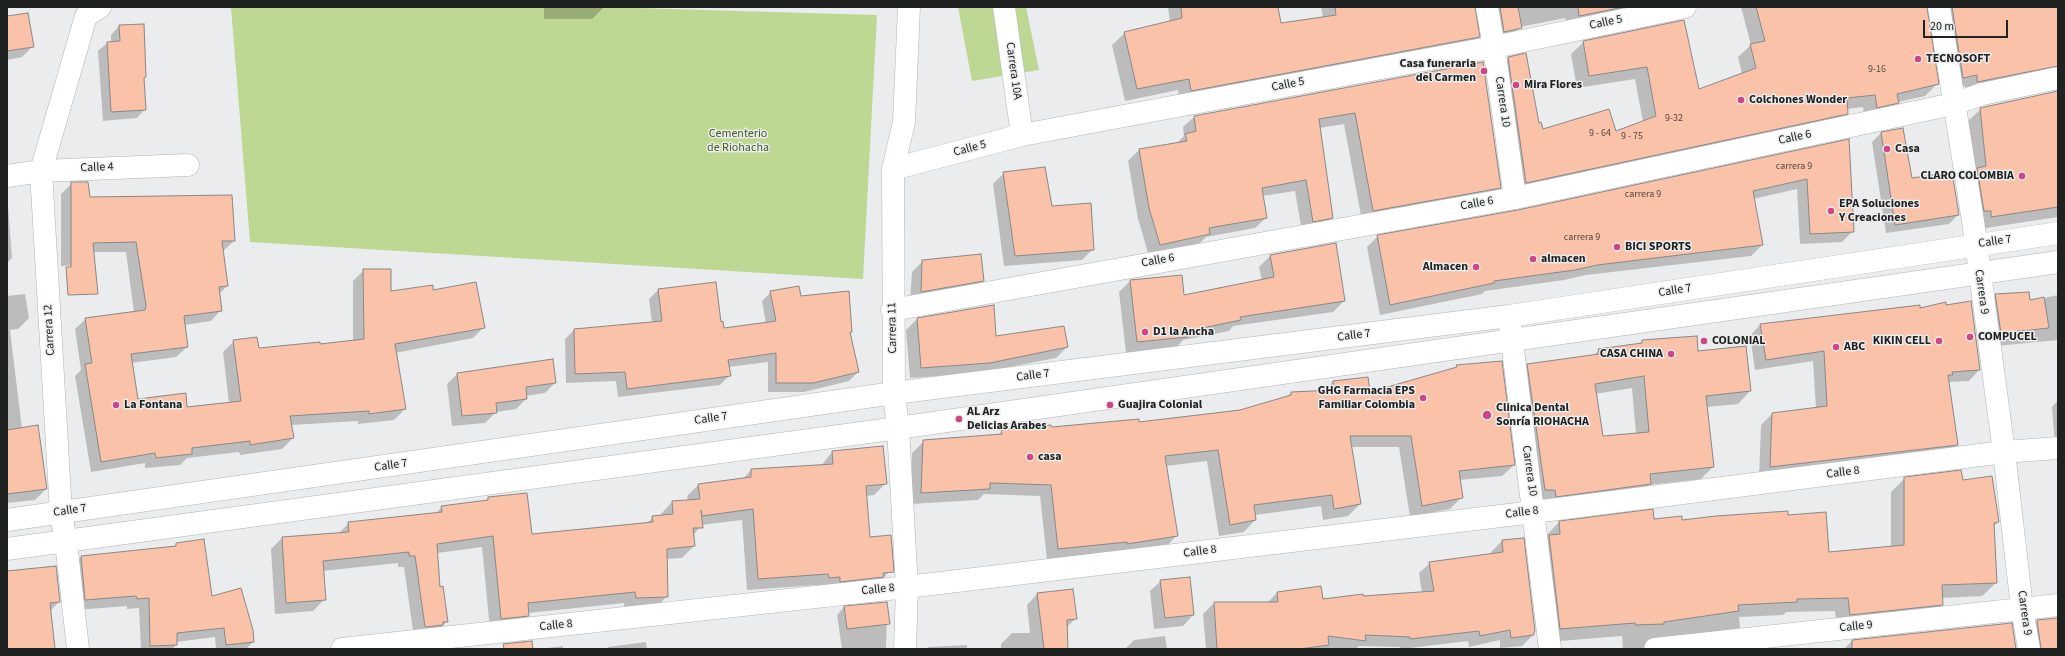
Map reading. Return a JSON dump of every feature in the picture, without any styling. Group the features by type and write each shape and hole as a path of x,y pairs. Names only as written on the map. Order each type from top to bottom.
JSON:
{"street":[{"name":"Carrera 11","path":"906,649 907,587 898,428 894,393 892,310 893,169 904,122 910,7"},
{"name":"Carrera 10A","path":"1004,7 1022,135"},
{"name":"Carrera 10","path":"1487,7 1515,198"},
{"name":"Calle 5","path":"893,169 1022,135 1494,47 1684,7"},
{"name":"Carrera 9","path":"1939,7 1975,244 2004,452 2022,608 2029,649"},
{"name":"Carrera 12","path":"78,649 66,542 61,513 41,171 93,11"},
{"name":"Calle 6","path":"892,310 1515,198 1953,104 1982,94 2058,78"},
{"name":"Calle 4","path":"7,176 41,171 188,165"},
{"name":"Calle 7","path":"7,520 894,393 1509,316 1975,244 2058,233"},
{"name":"Calle 7","path":"7,549 898,428 1978,272 2058,262"},
{"name":"Carrera 10","path":"1509,316 1550,649"},
{"name":"Calle 8","path":"342,649 907,587 1534,512 2004,452 2058,448"},
{"name":"Calle 9","path":"1655,649 2058,605"}],"green space":[{"name":"Cementerio de Riohacha","path":"231,7 601,7 877,15 863,279 250,242"},
{"path":"958,7 1026,7 1039,70 972,81"}],"building":[{"path":"1181,7 1278,7 1281,23 1336,15 1335,7 1475,7 1480,37 1191,91 1189,79 1137,89 1124,32 1182,18"},
{"path":"1500,7 1518,7 1522,28 1504,32"},
{"path":"1578,7 1624,7 1579,16"},
{"path":"1756,7 1927,7 1939,84 1897,94 1899,103 1877,108 1875,95 1847,98 1848,114 1526,183 1508,57 1526,53 1539,123 1541,122 1543,129 1609,109 1616,131 1656,116 1647,67 1589,76 1583,41 1684,20 1699,89 1756,68 1750,44 1765,41"},
{"path":"1952,7 2058,7 2058,66 1977,82 1977,75 1963,78"},
{"path":"28,13 34,47 7,51 7,16"},
{"path":"144,24 146,77 144,78 146,110 111,112 107,42 120,41 119,25"},
{"path":"1483,62 1501,188 1373,211 1355,113 1319,119 1333,218 1313,222 1306,180 1262,188 1267,218 1209,228 1210,234 1160,245 1149,208 1139,149 1187,141 1185,134 1196,131 1194,116"},
{"name":"CLARO COLOMBIA","path":"2058,91 2058,207 1991,217 1991,211 1984,211 1977,168 1986,166 1980,108"},
{"path":"1903,128 1912,178 1952,172 1959,215 1895,225 1881,132"},
{"path":"1849,139 1854,232 1810,234 1807,179 1753,191 1763,245 1597,265 1575,270 1494,281 1494,283 1390,305 1377,235 1518,210"},
{"path":"1045,167 1052,206 1091,203 1094,250 1015,256 1003,172"},
{"path":"71,182 88,182 90,197 232,195 235,241 222,241 228,286 219,287 222,311 184,316 188,347 131,354 138,399 186,393 187,407 241,401 233,340 257,337 259,348 320,342 320,344 364,339 363,269 391,269 391,291 433,285 433,290 476,282 485,328 395,344 406,409 369,414 369,411 290,416 294,438 250,445 250,441 192,448 192,454 156,458 155,453 101,462 85,364 92,363 85,318 145,310 146,305 136,242 93,243 98,294 68,295 66,267 71,267"},
{"path":"1336,243 1345,301 1240,317 1241,320 1188,331 1188,337 1137,342 1130,280 1182,275 1184,295 1274,277 1270,255"},
{"path":"981,254 984,281 921,292 922,260"},
{"path":"716,282 721,322 723,321 724,328 776,321 770,291 799,286 801,296 849,291 852,332 850,332 859,372 813,383 776,383 776,353 728,360 731,376 627,389 625,372 575,374 574,329 662,321 658,289"},
{"path":"2029,292 2030,300 2044,297 2049,328 2001,333 1995,294"},
{"path":"1971,301 1980,370 1952,372 1953,375 1948,375 1958,445 1770,467 1772,413 1827,406 1824,351 1766,360 1760,324 1920,305 1920,308 1946,302 1946,305"},
{"path":"994,305 996,336 1064,326 1068,347 990,363 921,368 917,318"},
{"path":"1697,336 1698,351 1746,346 1751,391 1706,396 1714,467 1650,474 1651,484 1556,497 1555,490 1545,490 1527,364 1599,354 1598,349 1642,343 1642,340","holes":["1644,376 1649,432 1603,436 1595,384"]},
{"path":"553,359 556,383 526,387 527,399 496,403 497,413 462,416 457,373"},
{"path":"1502,361 1515,465 1459,471 1463,498 1422,506 1411,436 1350,436 1361,504 1334,509 1332,495 1254,505 1256,520 1230,525 1218,450 1165,456 1178,536 1127,544 1127,542 1058,549 1051,485 990,483 990,489 921,493 923,440 1002,434 1001,430 1051,425 1052,427 1139,419 1139,422 1240,410 1291,395 1291,392 1334,390 1333,381 1368,377 1370,392 1457,367 1456,365"},
{"path":"38,425 47,489 7,494 7,430"},
{"path":"883,446 887,484 866,486 870,537 891,535 894,572 883,573 884,577 840,582 840,577 829,578 828,574 758,579 753,509 702,516 701,510 703,528 693,528 695,546 667,549 668,597 636,598 635,592 528,603 529,616 501,619 493,536 437,544 440,587 443,586 448,622 443,622 443,625 425,627 415,556 409,556 409,552 323,561 326,600 286,603 282,537 349,532 348,522 442,512 441,506 488,500 488,497 527,493 532,534 653,522 652,516 673,514 672,501 700,499 698,484 751,477 751,469 833,464 832,451"},
{"path":"1961,470 1963,480 1992,476 1999,522 1994,523 1997,583 1942,585 1943,605 1850,615 1848,598 1797,599 1797,602 1738,605 1739,611 1664,622 1664,624 1635,625 1635,623 1560,629 1549,535 1560,534 1559,521 1653,509 1654,519 1682,516 1682,520 1788,511 1788,515 1826,512 1829,552 1904,545 1904,477"},
{"path":"1524,538 1535,631 1534,635 1511,638 1510,630 1480,636 1479,631 1410,639 1410,637 1365,635 1366,641 1328,636 1329,645 1300,649 1217,649 1214,602 1278,602 1277,592 1321,586 1323,599 1363,594 1363,596 1434,591 1429,562 1503,552 1502,540"},
{"path":"204,539 212,596 241,588 253,630 254,642 226,645 224,628 177,633 177,645 150,646 149,598 137,599 136,596 85,600 81,556 176,546 176,543"},
{"path":"56,566 60,602 50,603 55,649 7,649 7,571"},
{"path":"1190,577 1194,615 1165,618 1160,580"},
{"path":"1073,589 1077,619 1067,620 1068,649 1044,649 1037,593"},
{"path":"887,602 890,624 847,629 844,606"},
{"path":"2058,618 2058,649 2041,649 2037,620"},
{"path":"2012,623 2016,649 1852,649 1852,640"},
{"path":"532,641 533,649 504,649 503,644"}],"place":[{"name":"TECNOSOFT","path":"1918,59"},
{"name":"Casa funeraria del Carmen","path":"1484,71"},
{"name":"Mira Flores","path":"1516,85"},
{"name":"Colchones Wonder","path":"1741,100"},
{"name":"Casa","path":"1887,149"},
{"name":"CLARO COLOMBIA","path":"2022,176"},
{"name":"EPA Soluciones Y Creaciones","path":"1831,211"},
{"name":"BICI SPORTS","path":"1617,247"},
{"name":"almacen","path":"1533,259"},
{"name":"Almacen","path":"1476,267"},
{"name":"D1 la Ancha","path":"1145,332"},
{"name":"COMPUCEL","path":"1970,337"},
{"name":"COLONIAL","path":"1704,341"},
{"name":"KIKIN CELL","path":"1939,341"},
{"name":"ABC","path":"1836,347"},
{"name":"CASA CHINA","path":"1671,354"},
{"name":"GHG Farmacia EPS Familiar Colombia","path":"1423,398"},
{"name":"La Fontana","path":"116,405"},
{"name":"Guajira Colonial","path":"1110,405"},
{"name":"Clinica Dental Sonría RIOHACHA","path":"1487,415"},
{"name":"AL Arz Delicias Arabes","path":"959,419"},
{"name":"casa","path":"1030,457"}]}
